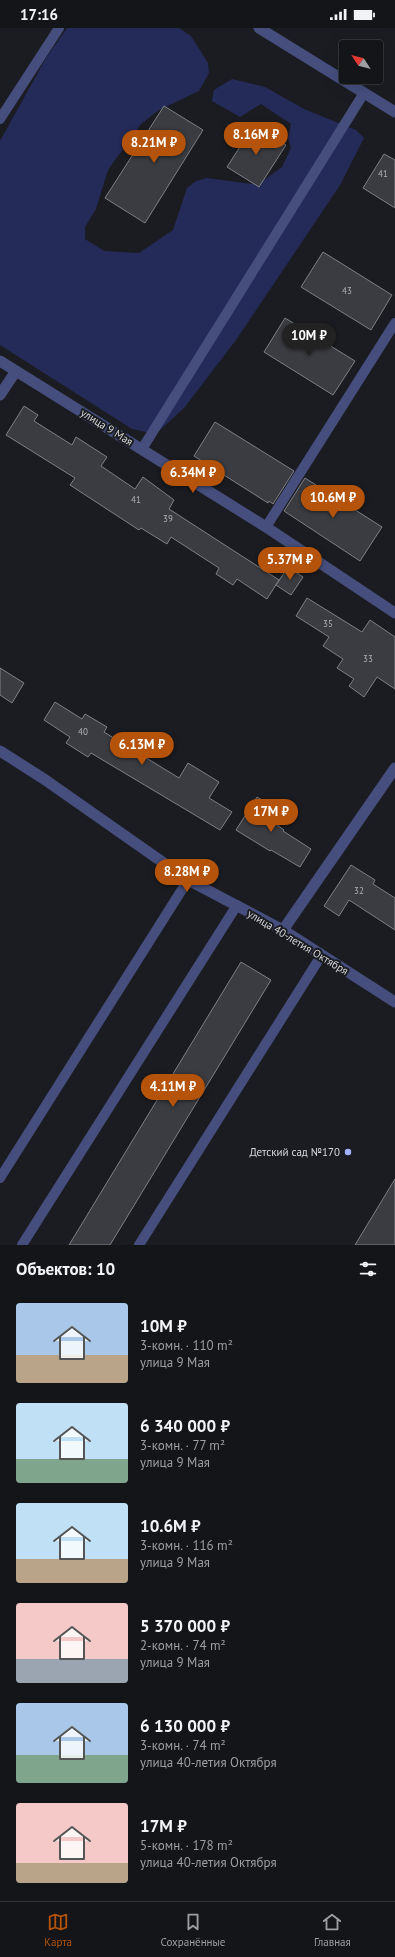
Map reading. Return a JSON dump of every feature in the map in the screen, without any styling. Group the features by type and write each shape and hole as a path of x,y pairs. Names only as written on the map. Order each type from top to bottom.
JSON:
{"street":[{"path":"259,28 395,112"},
{"name":"улица 9 Мая","path":"0,361 266,528 395,613"},
{"path":"0,395 16,371"},
{"name":"улица 40-летия Октября","path":"0,751 188,880 283,930 321,956 395,1002"},
{"path":"283,930 395,768"}],"lane":[{"path":"0,120 59,28"},
{"path":"142,449 364,93"},
{"path":"266,528 395,323"},
{"path":"0,1178 188,880"},
{"path":"22,1245 236,905"},
{"path":"139,1245 321,956"}],"shaded area":[{"path":"67,28 179,28 191,36 208,63 209,73 199,91 159,110 141,124 108,170 96,209 85,227 85,239 104,251 139,253 173,230 187,188 196,181 207,178 252,184 264,180 282,167 291,148 288,138 291,124 261,104 240,117 212,101 214,90 232,79 265,87 304,109 356,130 364,138 340,185 236,340 184,408 161,429 151,433 132,429 0,345 0,141 46,58"}],"building":[{"path":"164,106 203,130 145,223 105,198"},
{"path":"254,125 286,145 259,187 227,167"},
{"path":"384,154 395,160 395,208 363,188"},
{"path":"323,252 392,295 371,330 301,287"},
{"path":"285,318 355,361 333,395 264,352"},
{"path":"24,406 38,415 34,421 72,445 76,437 107,457 101,466 135,489 143,477 174,500 169,509 279,580 267,599 237,579 233,585 216,574 219,568 171,537 167,544 141,528 139,530 70,485 75,478 6,435"},
{"path":"215,422 294,471 273,504 269,501 268,503 194,456"},
{"path":"305,478 382,527 360,561 284,511"},
{"path":"288,567 303,577 291,595 276,585"},
{"path":"307,598 362,632 370,620 395,637 395,689 377,677 364,697 349,686 354,679 337,668 343,659 323,646 329,637 296,616"},
{"path":"0,668 24,683 12,703 0,695"},
{"path":"55,702 82,719 85,714 107,727 104,732 179,778 188,763 219,782 209,798 232,812 220,830 91,753 88,757 66,743 70,737 44,720"},
{"path":"257,797 280,811 273,822 284,830 283,831 311,849 300,867 236,830"},
{"path":"351,865 375,880 373,884 395,898 395,930 349,900 339,916 324,906"},
{"path":"241,962 271,980 110,1245 69,1245"},
{"path":"395,1179 395,1245 355,1245"}],"place":[{"name":"Детский сад №170","path":"348,1152"}]}
